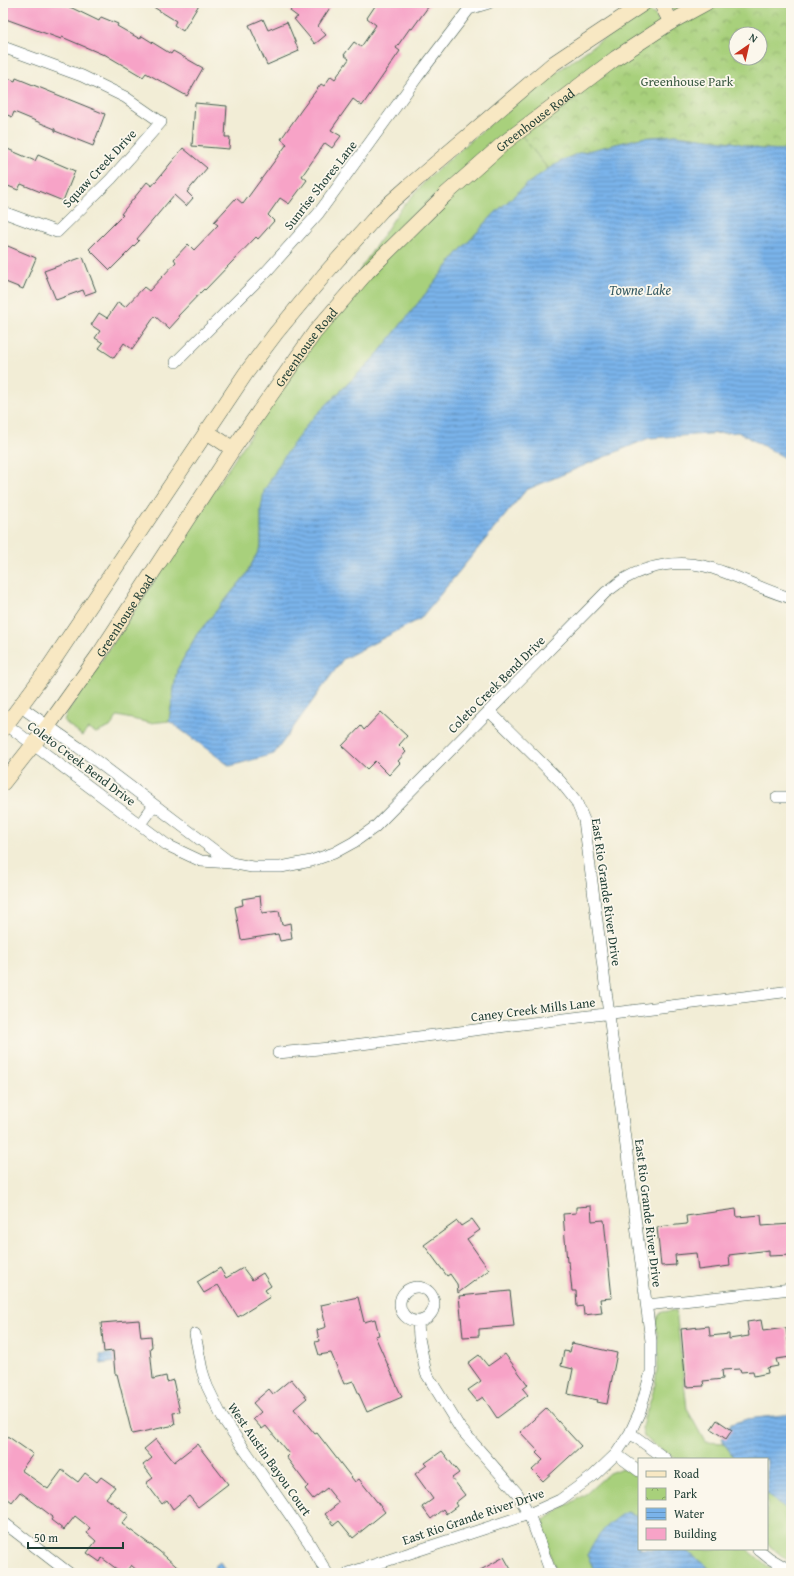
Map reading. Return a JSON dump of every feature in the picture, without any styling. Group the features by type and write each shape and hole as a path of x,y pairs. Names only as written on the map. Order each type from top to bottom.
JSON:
{"main road":[{"path":"5,727 47,670 246,373 276,333 325,274 382,210 409,186 554,63 644,3"},
{"path":"661,3 672,22"},
{"name":"Greenhouse Road","path":"3,783 48,726 100,653 233,449 315,332 367,272 445,195 504,143 616,58 672,22 706,3"},
{"path":"206,431 233,449"}],"street":[{"name":"Sunrise Shores Lane","path":"176,362 266,272 318,214 469,6 488,3"},
{"name":"Squaw Creek Drive","path":"3,47 82,76 125,97 161,122 112,179 57,232 3,212"},
{"name":"Coleto Creek Bend Drive","path":"5,727 33,744 167,845 201,861 231,863 252,867 281,867 311,861 334,853 354,842 374,827 606,592 626,578 649,568 676,563 704,566 728,574 771,593 791,598"},
{"name":"Coleto Creek Bend Drive","path":"21,707 78,747 231,863"},
{"name":"East Rio Grande River Drive","path":"349,1573 361,1571 529,1514 560,1500 593,1476 616,1454 630,1433 640,1411 651,1372 651,1341 584,820 576,801 560,781 489,711"},
{"path":"777,797 791,796"},
{"name":"Coleto Creek Bend Drive","path":"140,824 154,805"},
{"name":"Caney Creek Mills Lane","path":"278,1053 791,991"},
{"path":"646,1305 791,1289"},
{"path":"418,1321 419,1338 426,1373 460,1428 517,1493 529,1514 552,1573"},
{"name":"West Austin Bayou Court","path":"195,1334 202,1370 207,1386 219,1412 231,1432 308,1541 327,1573"},
{"path":"630,1433 665,1458"},
{"path":"616,1454 638,1470"},
{"path":"3,1522 69,1573"},
{"path":"759,1550 768,1558 791,1571"}],"green space":[{"path":"669,3 711,3 678,23"},
{"name":"Greenhouse Park","path":"711,3 791,3 791,150 760,149 732,142 676,135 641,138 579,153 548,169 520,133 579,90"},
{"path":"649,11 655,15 665,31 520,133 548,169 527,184 494,214 457,254 376,356 309,422 261,509 261,546 246,575 197,634 177,670 169,721 150,723 118,716 110,727 96,733 88,729 82,736 64,721 66,714 399,211 430,176 520,98 638,15"},
{"path":"676,1310 687,1409 705,1442 724,1443 734,1458 674,1458 644,1436 642,1428 655,1385 658,1361 656,1323 658,1316 662,1312"},
{"path":"623,1468 638,1474 638,1516 626,1512 587,1555 596,1573 557,1573 543,1537 541,1527 544,1520 587,1493 609,1473"},
{"path":"768,1494 778,1504 791,1512 791,1563 768,1545"},
{"path":"685,1550 748,1550 776,1573 715,1573"}],"water":[{"name":"Towne Lake","path":"676,135 732,142 760,149 791,150 791,461 738,432 649,438 526,490 420,619 343,659 274,754 230,766 169,721 177,670 197,634 246,575 261,546 261,509 264,491 283,458 309,422 376,356 457,254 494,214 527,184 548,169 579,153 641,138"},
{"path":"114,1353 115,1362 101,1364 100,1355"},
{"path":"791,1414 791,1512 778,1504 768,1494 768,1458 734,1458 724,1443 722,1438 731,1424 747,1419"},
{"path":"626,1512 638,1516 638,1550 685,1550 715,1573 596,1573 587,1555 603,1530"},
{"path":"220,1562 228,1573 219,1573 214,1567"}],"building":[{"path":"3,3 57,3 72,8 99,21 101,17 118,24 117,26 140,39 142,36 171,54 173,51 203,68 187,96 146,73 143,77 104,54 62,37 61,39 3,18"},
{"path":"147,3 200,3 183,31 174,25 176,21"},
{"path":"295,3 333,3 318,26 326,35 315,44 294,19 298,17 290,11"},
{"path":"377,3 431,3 412,29 410,28 396,48 400,51 362,106 353,99 331,130 341,136 332,148 325,143 302,176 307,180 289,204 280,198 268,215 274,221 258,239 256,237 205,290 204,289 178,316 179,318 169,329 155,316 132,349 124,343 114,358 99,348 103,343 95,338 100,331 91,325 99,313 107,318 118,302 125,307 144,287 149,291 176,262 174,259 188,244 194,250 218,225 214,222 236,198 243,204 287,144 281,139 302,109 321,84 324,86 331,76 335,79 349,59 344,55 354,42 361,47 376,25 367,18"},
{"path":"263,19 268,30 287,22 299,51 267,65 249,25"},
{"path":"3,76 15,81 16,78 105,114 93,146 55,131 55,129 14,112 12,117 3,113"},
{"path":"195,103 227,106 225,137 230,137 229,149 192,146"},
{"path":"3,147 35,161 38,155 75,171 63,201 21,184 18,190 3,184"},
{"path":"183,148 207,168 187,192 193,198 186,206 174,195 137,239 139,241 110,270 89,249 123,215 121,214 147,182 152,186"},
{"path":"3,244 36,258 23,289 3,281"},
{"path":"83,257 96,291 85,295 83,290 56,300 44,271"},
{"path":"381,712 407,736 399,745 406,752 398,761 400,763 389,775 375,761 367,769 342,746 361,726 364,730"},
{"path":"260,896 262,913 279,911 282,925 290,923 292,939 280,941 278,934 241,940 235,907 243,905 242,899"},
{"path":"591,1206 592,1221 604,1220 612,1298 600,1299 602,1313 584,1315 583,1306 577,1307 576,1291 572,1291 569,1262 567,1262 563,1214 576,1213 576,1207"},
{"path":"736,1209 737,1217 761,1215 762,1226 791,1224 791,1255 769,1256 769,1250 729,1255 730,1266 698,1270 696,1253 675,1255 676,1265 661,1266 657,1227 687,1224 686,1216"},
{"path":"472,1219 480,1230 467,1239 489,1270 458,1293 457,1284 450,1274 447,1276 424,1245 457,1221 461,1226"},
{"path":"220,1268 226,1278 243,1268 252,1280 263,1273 271,1286 265,1290 270,1297 238,1317 218,1285 204,1293 197,1282"},
{"path":"510,1291 514,1326 479,1329 479,1336 463,1337 459,1296"},
{"path":"358,1297 364,1322 375,1319 379,1335 375,1336 402,1397 367,1412 353,1381 344,1384 331,1353 319,1355 315,1342 319,1341 317,1330 326,1327 321,1305"},
{"path":"139,1320 141,1337 151,1336 152,1347 150,1348 153,1379 166,1376 167,1382 173,1380 180,1412 173,1413 175,1425 132,1434 117,1374 115,1374 113,1351 104,1352 101,1323"},
{"path":"761,1320 763,1331 786,1328 791,1357 776,1359 778,1366 767,1368 768,1373 754,1376 753,1371 741,1372 740,1369 722,1370 723,1379 703,1381 704,1386 686,1387 681,1329 709,1326 710,1336 729,1334 729,1339 749,1336 747,1322"},
{"path":"572,1343 617,1353 607,1404 597,1402 598,1400 568,1394 573,1369 561,1366 564,1351 570,1352"},
{"path":"505,1354 528,1385 523,1389 528,1395 497,1418 483,1397 477,1401 468,1390 481,1381 468,1363 479,1355 488,1366"},
{"path":"291,1379 307,1398 294,1409 315,1434 317,1433 355,1482 359,1479 385,1512 353,1538 339,1521 334,1525 325,1514 339,1503 327,1488 313,1499 305,1489 308,1486 286,1457 289,1454 266,1426 262,1429 253,1419 261,1412 253,1403 269,1389 273,1394"},
{"path":"546,1408 581,1446 543,1481 532,1470 543,1460 536,1453 538,1451 520,1432"},
{"path":"717,1420 732,1430 726,1439 711,1429"},
{"path":"3,1433 33,1454 21,1470 48,1489 62,1470 78,1482 85,1473 97,1482 101,1477 115,1487 106,1498 129,1515 122,1524 159,1551 184,1573 140,1573 131,1565 125,1573 122,1573 102,1558 100,1562 87,1553 96,1541 87,1533 90,1528 75,1516 64,1530 51,1520 53,1517 20,1492 12,1502 3,1495"},
{"path":"156,1439 174,1462 197,1444 228,1484 198,1507 189,1496 173,1509 167,1500 162,1504 146,1483 153,1478 143,1465 152,1458 144,1449"},
{"path":"442,1451 459,1473 452,1478 465,1495 455,1503 457,1506 446,1514 443,1509 431,1519 422,1507 433,1499 415,1474 427,1465 425,1463"},
{"path":"504,1557 513,1573 475,1573"}]}
